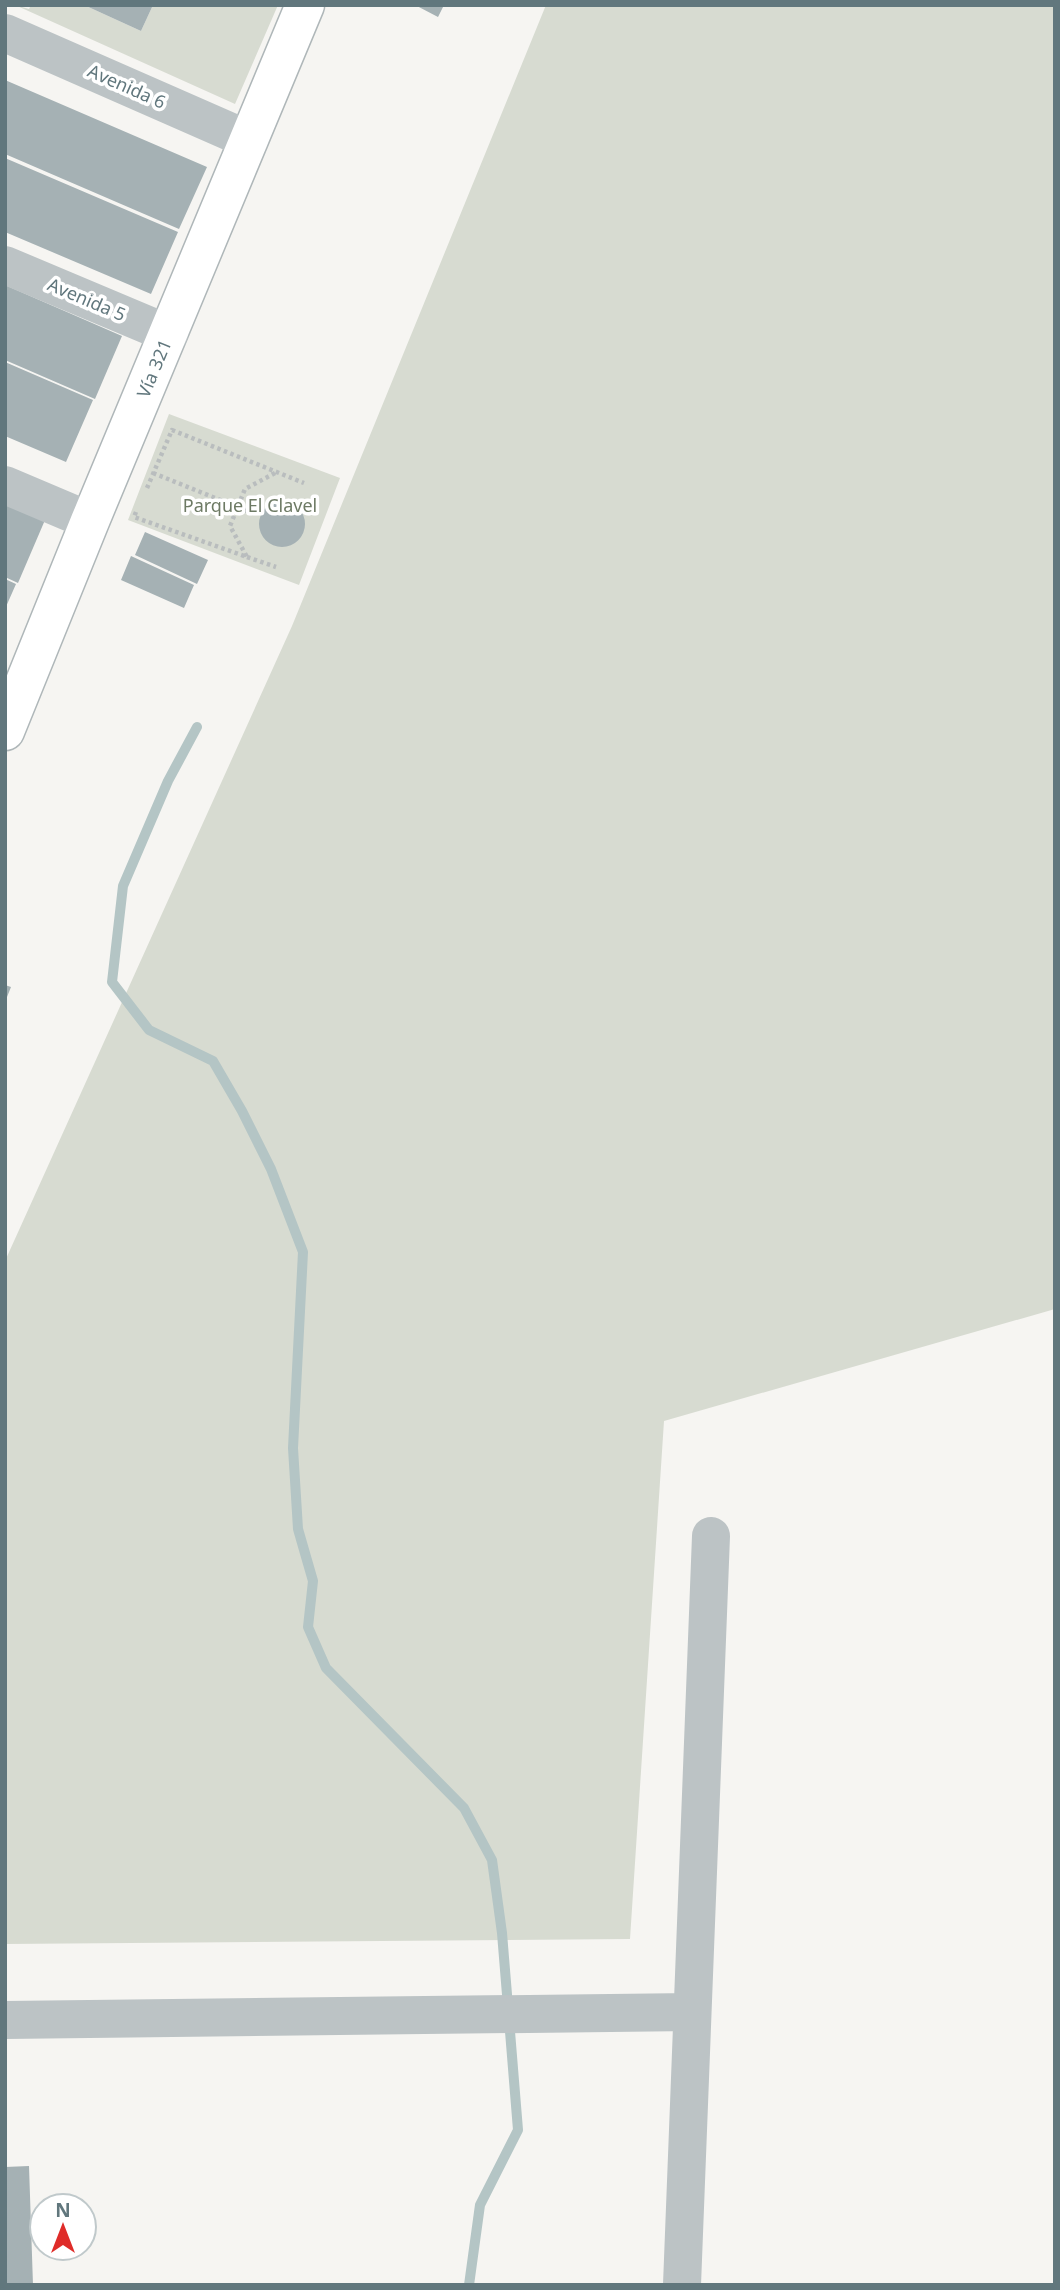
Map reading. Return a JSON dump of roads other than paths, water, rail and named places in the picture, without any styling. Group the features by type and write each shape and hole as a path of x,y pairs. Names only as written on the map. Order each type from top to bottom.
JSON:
{"street":[{"name":"Vía 321","path":"9,712 305,5"},
{"name":"Avenida 6","path":"5,33 249,140"},
{"name":"Avenida 5","path":"5,265 169,334"},
{"path":"5,485 90,520"},
{"path":"682,2285 711,1536"},
{"path":"5,2020 692,2012"}],"waterway":[{"path":"197,727 168,781 123,886 112,982 149,1030 213,1061 271,1169 303,1252 293,1448 298,1529 313,1581 308,1627 326,1668 464,1808 492,1860 502,1933 518,2130 480,2205 469,2285"}],"park label":[{"name":"Parque El Clavel","path":"250,505"}]}
